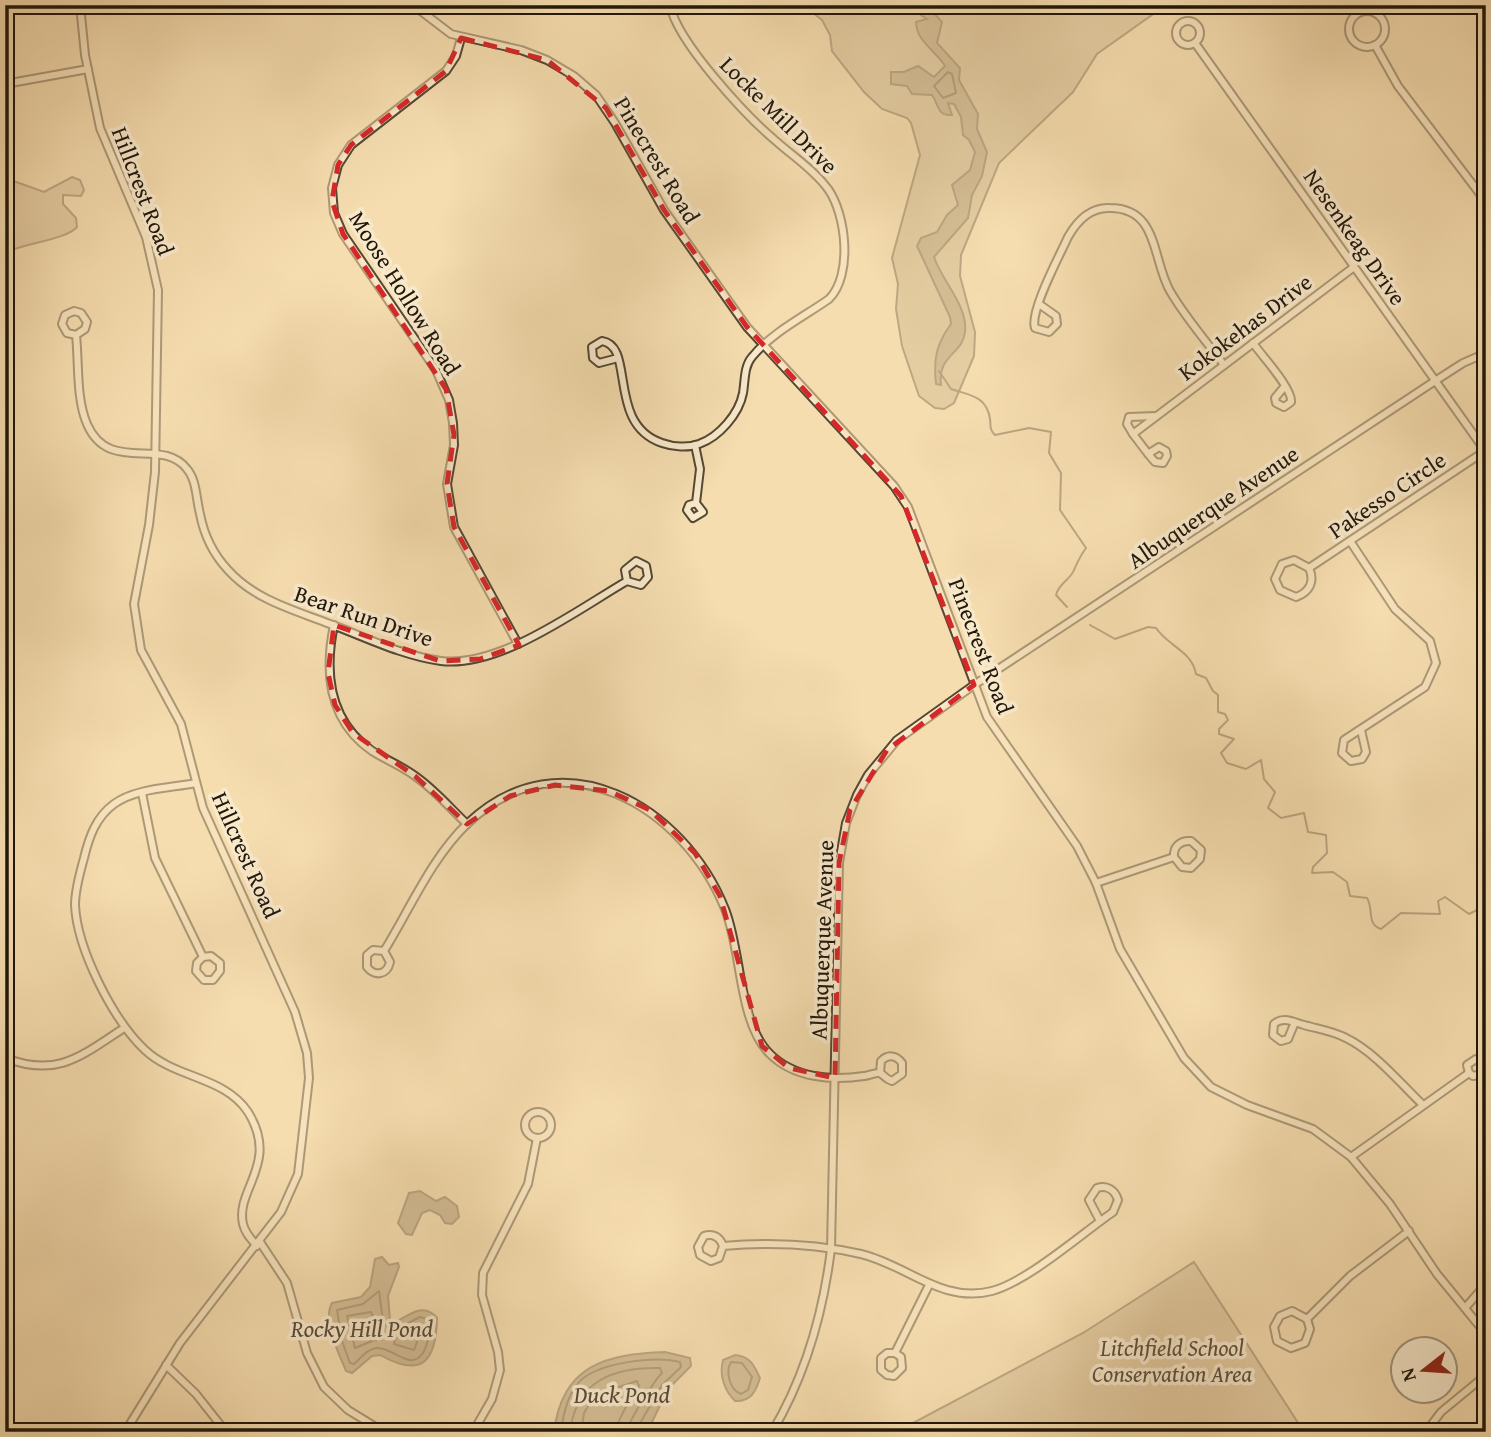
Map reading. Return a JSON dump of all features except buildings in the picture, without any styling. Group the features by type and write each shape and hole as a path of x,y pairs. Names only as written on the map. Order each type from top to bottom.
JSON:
{"street":[{"name":"Hillcrest Road","path":"80,5 88,69 107,149 146,237 158,290 155,454 151,511 134,604 135,620 145,662 187,737 203,808 284,984 307,1053 307,1107 298,1174 281,1212 259,1244 192,1327 125,1432"},
{"name":"Pinecrest Road","path":"413,5 441,29 461,38 534,54 561,67 596,95 615,122 664,211 764,346 894,486 908,508 974,685 996,731 1056,812 1096,883 1136,980 1196,1074 1228,1097 1313,1129 1351,1157 1409,1231 1437,1274 1486,1334"},
{"name":"Locke Mill Drive","path":"670,5 676,28 689,47 769,135 815,173 835,203 844,261 839,288 829,299 764,346"},
{"path":"1368,10 1381,18 1384,33 1376,45 1364,47 1352,39 1349,25 1357,13 1368,10"},
{"name":"Moose Hollow Road","path":"461,38 456,56 446,71 351,145 338,165 332,201 343,234 436,370 446,389 454,435 447,484 454,527 518,644"},
{"name":"Nesenkeag Drive","path":"1195,43 1485,452"},
{"path":"1376,45 1398,86 1486,202"},
{"path":"5,84 88,69"},
{"path":"1039,304 1056,316 1057,324 1049,332 1041,332 1033,325 1039,304 1077,223 1100,209 1126,210 1147,226 1171,292 1224,365"},
{"name":"Kokokehas Drive","path":"1156,416 1129,417 1127,424 1133,433 1156,416 1224,365 1252,343 1354,267"},
{"path":"71,311 82,313 86,318 85,329 76,335 67,332 63,327 64,318 71,311"},
{"path":"76,335 84,412 92,434 102,445 115,451 155,454"},
{"path":"618,358 598,363 592,355 593,347 602,341 609,343 618,358 623,372 625,402 637,426 664,444 695,445 718,433 733,415 743,397 748,363 764,346"},
{"path":"1252,343 1285,386"},
{"name":"Albuquerque Avenue","path":"772,1432 794,1390 812,1346 826,1290 831,1249 839,863 850,810 862,785 887,750 974,685 1435,381 1463,363 1486,353"},
{"path":"1133,433 1148,454"},
{"path":"695,445 700,468 696,503"},
{"name":"Pakesso Circle","path":"1309,568 1485,452"},
{"name":"Bear Run Drive","path":"155,454 182,463 191,475 209,541 237,579 269,601 440,661 480,659 518,644 627,581"},
{"path":"1350,541 1395,609 1430,641 1436,657 1433,676 1425,687 1361,730 1342,744 1342,753 1351,761 1362,759 1366,752 1361,730"},
{"path":"1294,560 1309,568 1312,580 1307,591 1296,597 1280,590 1275,579 1282,564 1294,560"},
{"path":"334,625 328,673 332,697 346,723 367,747 415,776 467,824"},
{"path":"196,783 142,793 118,801 95,825 87,846 75,899 83,946 124,1028 159,1061 224,1089 247,1111 254,1125 259,1151 256,1174 242,1218 245,1231 259,1244 287,1283 307,1353 324,1387 348,1409 384,1432"},
{"path":"384,951 442,855 467,824 510,796 555,785 609,791 650,810 669,825 695,853 720,896 737,944 752,1026 762,1046 789,1068 812,1076 835,1078 880,1073"},
{"path":"1486,791 1486,801"},
{"path":"142,793 155,858 203,957"},
{"path":"1182,842 1195,843 1200,850 1200,859 1191,868 1182,867 1174,858 1175,848 1182,842"},
{"path":"1096,883 1174,858"},
{"path":"373,950 384,951 390,961 387,969 380,974 372,972 367,967 367,955 373,950"},
{"path":"203,957 214,957 220,963 219,975 213,980 200,978 196,971 197,963 203,957"},
{"path":"1295,1023 1354,1042 1423,1105"},
{"path":"5,1058 28,1066 63,1065 124,1028"},
{"path":"1351,1157 1469,1073"},
{"path":"537,1112 545,1114 551,1125 545,1136 537,1138 529,1135 525,1123 529,1116 537,1112"},
{"path":"473,1432 492,1399 500,1370 498,1352 482,1295 483,1273 528,1184 537,1138"},
{"path":"723,1246 752,1243 831,1249 879,1259 929,1285 962,1294 1003,1287 1100,1221 1117,1205 1117,1196 1107,1187 1097,1188 1089,1200 1100,1221"},
{"path":"1307,1319 1353,1274 1409,1231"},
{"path":"712,1235 720,1239 723,1246 719,1258 711,1261 700,1255 698,1247 701,1239 712,1235"},
{"path":"1465,1308 1486,1284"},
{"path":"895,1353 929,1285"},
{"path":"1296,1312 1307,1319 1310,1334 1301,1346 1285,1347 1277,1341 1274,1327 1280,1316 1296,1312"},
{"path":"166,1365 196,1394 226,1432"},
{"path":"1426,1432 1441,1412 1486,1375"}],"highlighted area":[{"path":"461,38 547,60 606,108 664,210 747,327 901,496 974,685 887,750 850,810 839,863 835,1078 789,1068 762,1046 720,896 695,853 650,810 609,791 555,785 510,796 467,824 415,776 353,733 335,705 328,673 334,625 440,661 480,659 519,645 454,527 447,484 454,435 446,389 343,234 332,201 338,165 351,145 446,71"}],"green space":[{"path":"803,5 1166,5 1097,54 1073,92 999,163 961,255 960,276 975,332 974,356 954,403 944,409 935,408 919,396 902,346 896,309 898,284 892,258 920,155 911,123 907,118 882,109 864,92 832,51 830,35 822,20"},
{"path":"72,177 80,180 84,190 81,196 63,195 63,204 76,218 77,227 64,235 5,253 5,178 44,192"},
{"name":"Litchfield School Conservation Area","path":"1194,1262 1304,1432 896,1432 1083,1333"}],"water":[{"path":"905,5 927,5 942,22 937,43 960,68 959,80 978,114 977,129 987,152 982,176 972,195 968,218 934,257 959,303 965,322 963,339 943,367 941,385 936,384 935,366 939,344 951,324 950,317 917,246 921,238 937,232 947,215 958,205 952,185 970,170 975,152 963,135 961,117 954,104 948,103 952,115 947,115 939,109 932,95 912,94 907,86 891,84 891,72 904,72 918,66 934,77 945,66 919,35 916,22 927,19"},
{"path":"420,1191 436,1201 445,1197 457,1206 459,1217 452,1224 445,1223 440,1215 430,1210 422,1213 412,1235 406,1234 398,1223 409,1193"},
{"name":"Rocky Hill Pond","path":"382,1257 389,1265 398,1263 399,1267 388,1296 390,1320 394,1323 421,1310 432,1313 437,1318 433,1346 424,1362 416,1365 394,1362 380,1355 372,1356 352,1373 346,1371 336,1346 330,1328 329,1310 332,1303 361,1297 370,1287 375,1259"},
{"name":"Duck Pond","path":"665,1352 690,1358 691,1366 668,1389 652,1422 639,1432 554,1432 566,1392 577,1378 590,1368 624,1356"},
{"path":"735,1355 751,1362 760,1378 752,1395 741,1401 735,1401 731,1397 722,1377 723,1360"}],"waterway":[{"path":"5,207 12,224 5,234"},
{"path":"939,371 951,389 970,395 985,405 995,435 1029,428 1051,432 1049,453 1061,473 1060,510 1086,548 1056,595 1067,607"},
{"path":"1090,625 1115,639 1148,627 1156,628 1185,654 1194,666 1196,674 1206,678 1218,695 1218,712 1225,714 1228,720 1219,729 1219,734 1234,739 1221,753 1227,763 1246,769 1261,760 1264,779 1275,792 1268,808 1281,818 1304,813 1308,832 1326,835 1327,853 1313,867 1312,873 1333,872 1347,882 1350,896 1367,898 1376,927 1381,929 1401,913 1440,914 1438,901 1445,897 1469,914 1477,910 1486,918"}]}
